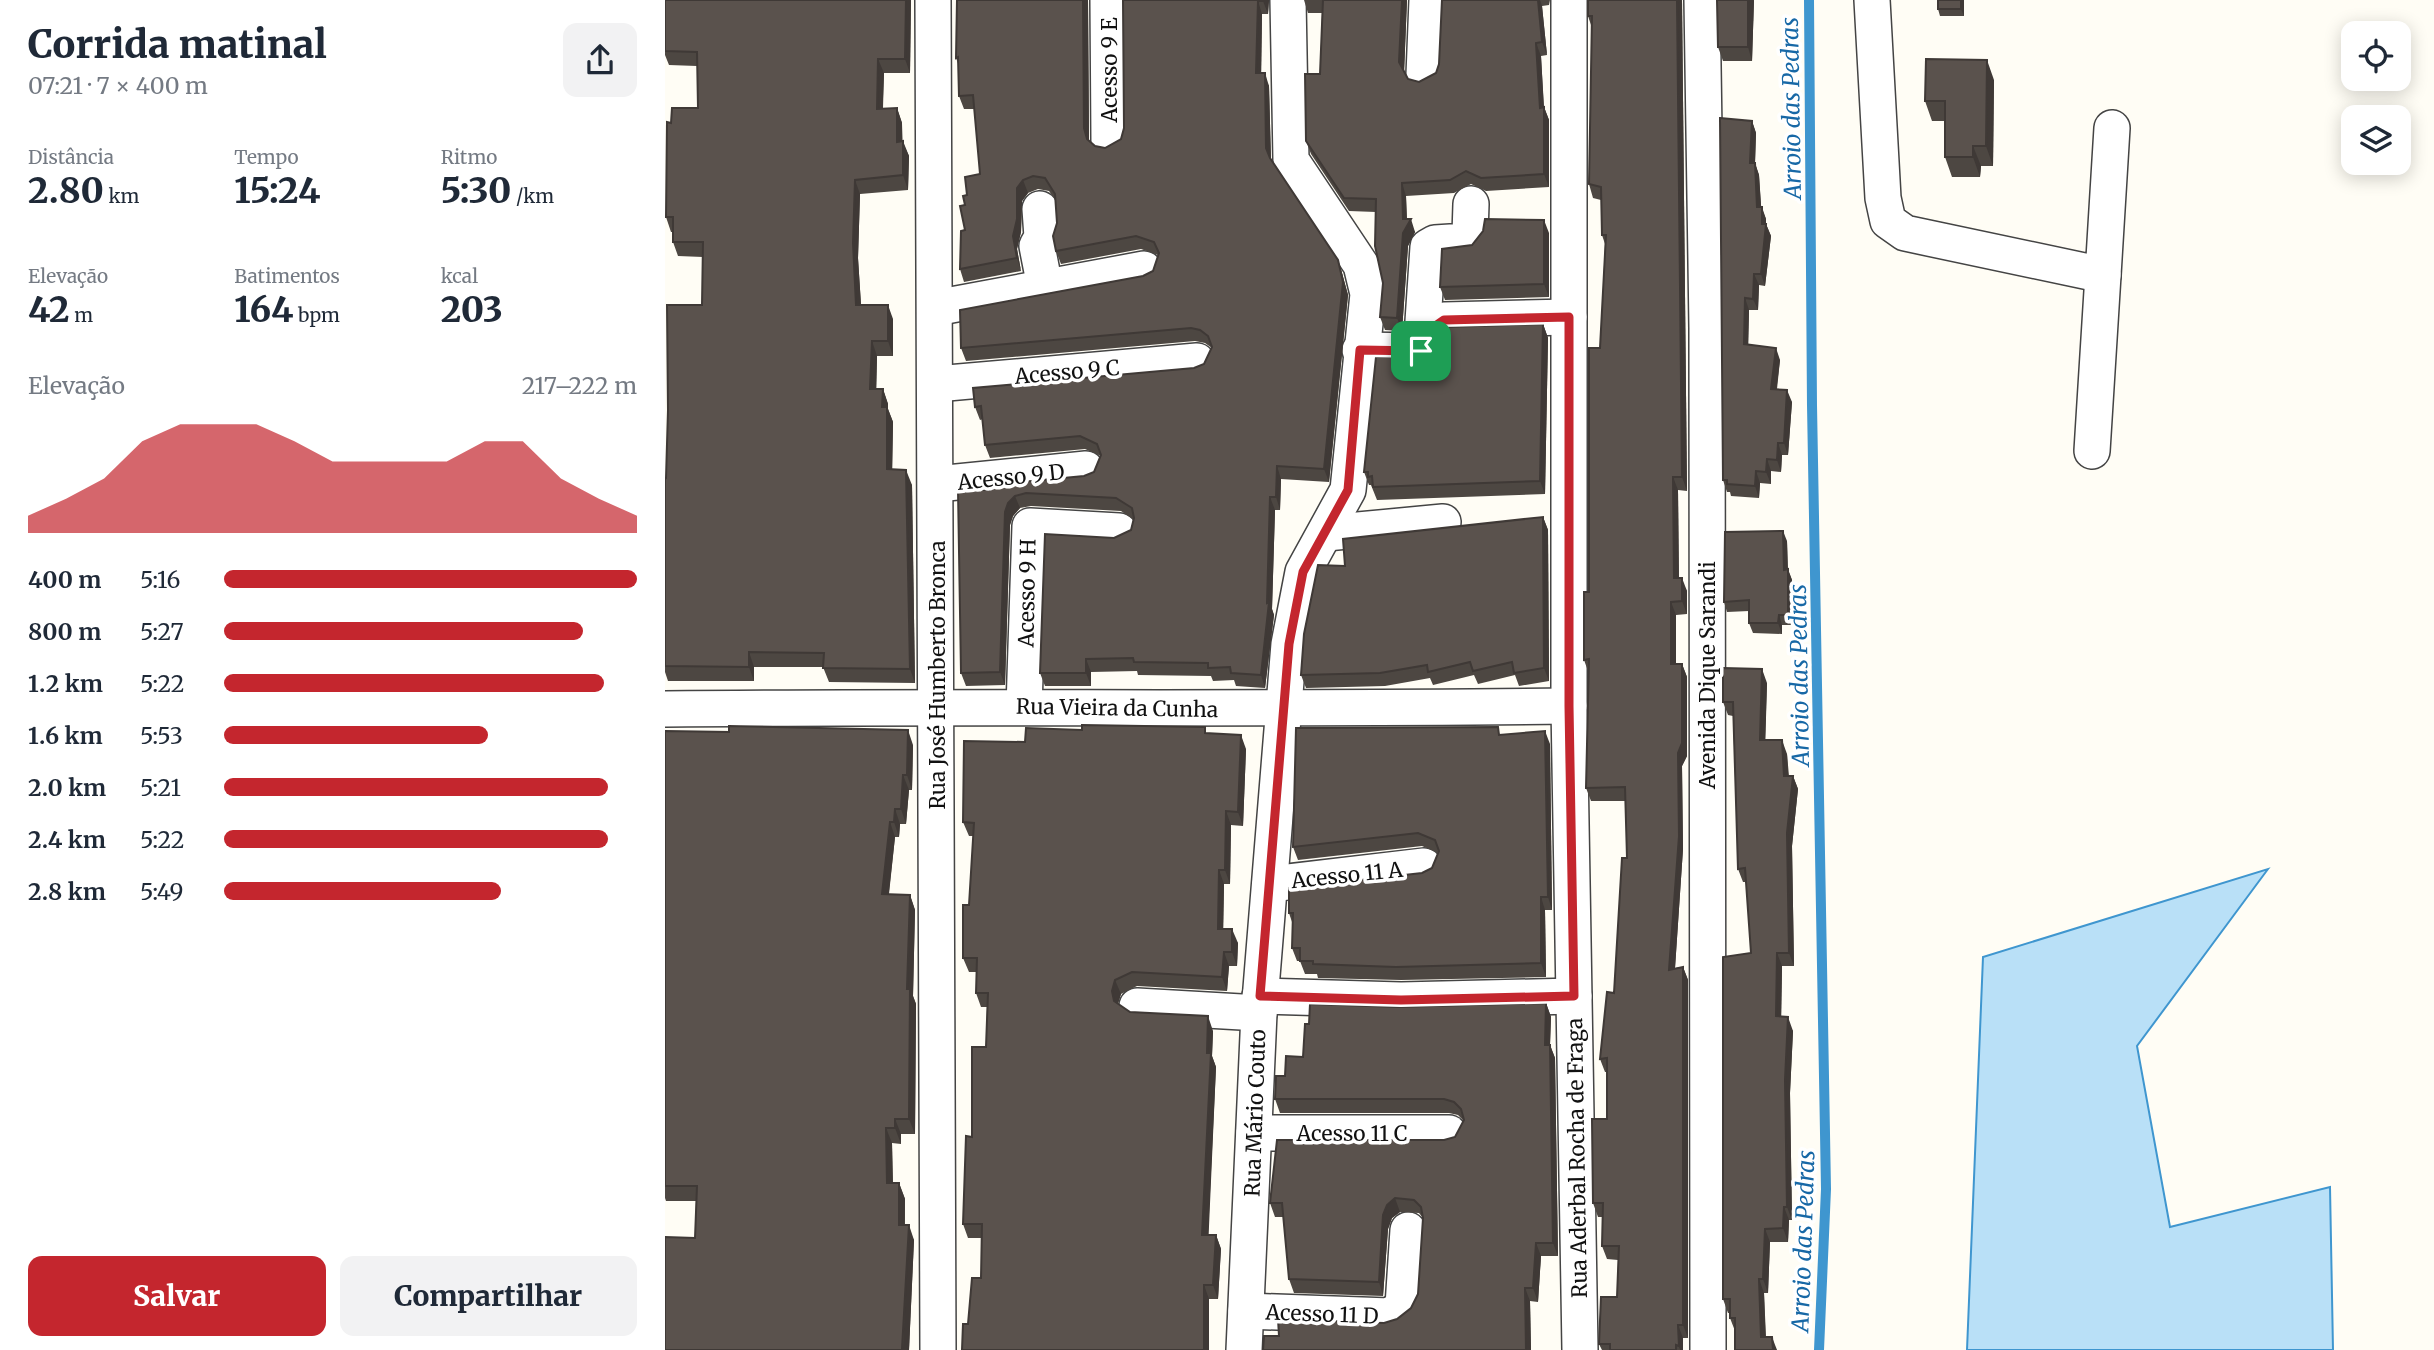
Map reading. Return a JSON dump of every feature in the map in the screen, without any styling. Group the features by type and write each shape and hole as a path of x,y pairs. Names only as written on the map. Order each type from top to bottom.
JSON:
{"street":[{"name":"Rua José Humberto Bronca","path":"933,0 938,706 938,1350"},
{"name":"Acesso 9 E","path":"1108,0 1109,141"},
{"name":"Rua Mário Couto","path":"1244,1350 1260,1005 1289,644 1303,572 1348,490 1360,350 1368,293 1361,265 1291,160 1288,0"},
{"path":"1424,75 1427,0"},
{"name":"Rua Aderbal Rocha de Fraga","path":"1569,0 1569,706 1580,1350"},
{"name":"Avenida Dique Sarandi","path":"1702,0 1707,328 1708,1350"},
{"path":"1872,0 1883,198 1888,221 1905,233 2103,275"},
{"path":"2092,451 2112,128"},
{"path":"1421,351 1428,247 1435,243 1466,241 1470,234 1471,204"},
{"path":"1040,209 1042,234 1037,246 1045,286"},
{"path":"935,308 1144,269"},
{"path":"1421,351 1434,327 1444,320 1569,317"},
{"path":"1360,350 1421,351"},
{"name":"Acesso 9 C","path":"936,384 1197,361"},
{"name":"Acesso 9 D","path":"937,484 1086,469"},
{"path":"1326,533 1443,522"},
{"name":"Acesso 9 H","path":"1024,707 1030,526 1119,531"},
{"name":"Rua Vieira da Cunha","path":"665,709 1569,706"},
{"name":"Acesso 11 A","path":"1270,884 1424,866"},
{"path":"1137,1006 1574,996"},
{"name":"Acesso 11 C","path":"1254,1133 1449,1133"},
{"name":"Acesso 11 D","path":"1245,1311 1390,1316 1403,1306 1408,1230"}],"water":[{"path":"2268,869 2137,1046 2170,1227 2330,1187 2333,1350 1967,1350 1983,957"}],"building":[{"path":"665,0 906,0 905,59 878,59 877,109 897,108 897,142 903,141 903,175 855,180 853,243 856,305 888,305 888,341 872,341 870,389 883,389 882,407 887,407 887,469 906,470 910,669 823,668 824,653 749,652 749,667 665,666 667,305 702,305 703,242 673,242 673,217 666,217 667,122 671,123 672,108 698,108 697,52 665,51"},
{"path":"957,0 1083,0 1084,128 1087,139 1095,146 1105,148 1121,139 1124,128 1123,0 1263,0 1258,1 1256,73 1265,73 1266,148 1338,260 1343,282 1324,469 1277,466 1276,497 1270,497 1267,603 1269,602 1261,675 1231,673 1230,667 1208,668 1208,663 1134,662 1133,658 1086,659 1086,673 1040,673 1045,534 1114,538 1131,530 1134,518 1132,508 1116,498 1026,493 1015,496 1008,503 1005,512 1000,672 961,673 958,490 990,490 990,485 1084,476 1094,472 1101,455 1097,444 1080,436 985,445 981,406 975,407 973,388 1194,368 1204,364 1212,347 1208,336 1191,328 961,348 960,310 1143,276 1153,271 1159,253 1154,242 1136,236 1056,251 1053,236 1057,223 1055,194 1045,178 1033,176 1023,180 1017,188 1017,219 1013,236 1017,258 960,269 961,231 965,230 960,206 965,205 963,196 967,195 965,177 980,174 973,95 959,96 958,57 956,58"},
{"path":"1323,0 1402,0 1399,62 1408,79 1419,82 1436,73 1439,64 1442,0 1538,0 1542,42 1536,43 1540,108 1544,107 1544,174 1481,178 1466,171 1450,180 1402,183 1403,219 1411,219 1403,233 1397,318 1380,317 1383,283 1375,246 1376,199 1344,198 1306,141 1305,74 1320,74"},
{"path":"1588,0 1677,0 1682,477 1673,477 1674,578 1682,578 1682,601 1671,602 1671,664 1682,664 1682,743 1678,753 1679,836 1669,970 1683,967 1683,1325 1678,1325 1679,1346 1676,1345 1676,1350 1610,1350 1610,1344 1599,1344 1601,1297 1617,1297 1619,1246 1602,1246 1603,1203 1593,1203 1592,1119 1607,1119 1607,1058 1600,1059 1607,992 1614,993 1622,858 1627,858 1625,787 1586,788 1589,659 1584,660 1584,592 1589,592 1589,348 1600,348 1606,235 1602,235 1601,187 1589,184 1592,16 1588,16"},
{"path":"1717,0 1748,0 1748,47 1718,47"},
{"path":"1938,0 1961,0 1961,9 1938,9"},
{"path":"1926,59 1987,60 1986,146 1973,146 1973,157 1945,157 1945,101 1925,101"},
{"path":"1720,118 1752,121 1750,163 1755,163 1757,207 1762,207 1762,224 1766,224 1761,274 1754,274 1753,299 1745,298 1744,344 1776,348 1771,389 1787,390 1784,443 1778,443 1777,460 1767,459 1766,472 1756,471 1755,486 1727,484 1727,480 1723,480"},
{"path":"1485,219 1544,220 1544,284 1440,287 1442,249 1472,245 1483,231"},
{"path":"1543,324 1540,481 1373,487 1372,476 1368,477 1368,472 1364,472 1376,357 1425,356 1446,327"},
{"path":"1543,517 1544,668 1514,673 1512,662 1473,671 1470,662 1428,672 1427,665 1380,673 1301,675 1304,634 1318,565 1345,566 1343,539"},
{"path":"1783,531 1784,570 1788,569 1788,615 1779,615 1778,623 1749,623 1749,600 1724,602 1725,532"},
{"path":"1723,668 1762,669 1760,740 1782,740 1784,776 1793,776 1787,833 1789,953 1777,953 1776,1016 1788,1017 1785,1080 1787,1207 1784,1207 1783,1228 1765,1229 1763,1279 1759,1279 1761,1337 1772,1337 1773,1350 1735,1350 1735,1318 1730,1318 1730,1299 1723,1299 1723,957 1751,953 1745,868 1738,869 1733,702 1723,702"},
{"path":"1082,725 1205,727 1205,733 1241,735 1238,812 1226,811 1225,870 1219,870 1218,929 1232,929 1232,952 1224,952 1222,977 1132,972 1115,980 1112,991 1114,1001 1130,1012 1208,1016 1207,1053 1211,1053 1202,1235 1216,1235 1213,1285 1204,1285 1204,1350 962,1350 963,1324 968,1324 972,1278 981,1278 982,1224 963,1224 966,1136 972,1137 972,1047 986,1047 988,993 976,993 977,958 963,958 963,905 969,905 974,823 963,822 964,741 1025,742 1026,728 1082,730"},
{"path":"729,726 908,730 907,775 903,775 901,809 895,809 894,822 890,822 882,894 910,895 907,989 910,989 909,1119 895,1119 895,1128 886,1128 887,1183 899,1183 899,1225 909,1225 902,1349 906,1350 665,1350 665,1237 695,1238 697,1186 665,1186 665,731 729,732"},
{"path":"1498,727 1499,735 1545,731 1548,897 1541,897 1541,963 1396,967 1313,964 1313,961 1300,961 1300,948 1292,948 1293,913 1289,913 1289,888 1422,873 1432,868 1439,851 1435,840 1418,833 1293,847 1296,728"},
{"path":"1546,1003 1545,1045 1550,1045 1553,1243 1536,1243 1533,1288 1525,1288 1526,1350 1263,1350 1264,1336 1279,1336 1278,1319 1384,1323 1397,1319 1411,1308 1418,1294 1423,1218 1421,1207 1414,1200 1395,1198 1387,1205 1383,1215 1379,1282 1289,1279 1282,1203 1270,1203 1277,1140 1444,1140 1455,1137 1464,1120 1461,1109 1454,1102 1444,1099 1275,1099 1276,1076 1285,1076 1286,1056 1303,1057 1305,1024 1309,1024 1310,1004 1397,1007"}],"waterway":[{"name":"Arroio das Pedras","path":"1809,0 1812,405 1826,1189 1819,1350"}],"route":[{"path":"1569,317 1569,706 1574,996 1401,1000 1260,996 1282,709 1289,644 1303,572 1338,513 1348,490 1353,462 1360,350 1421,351 1434,327 1444,320 1569,317"}]}
